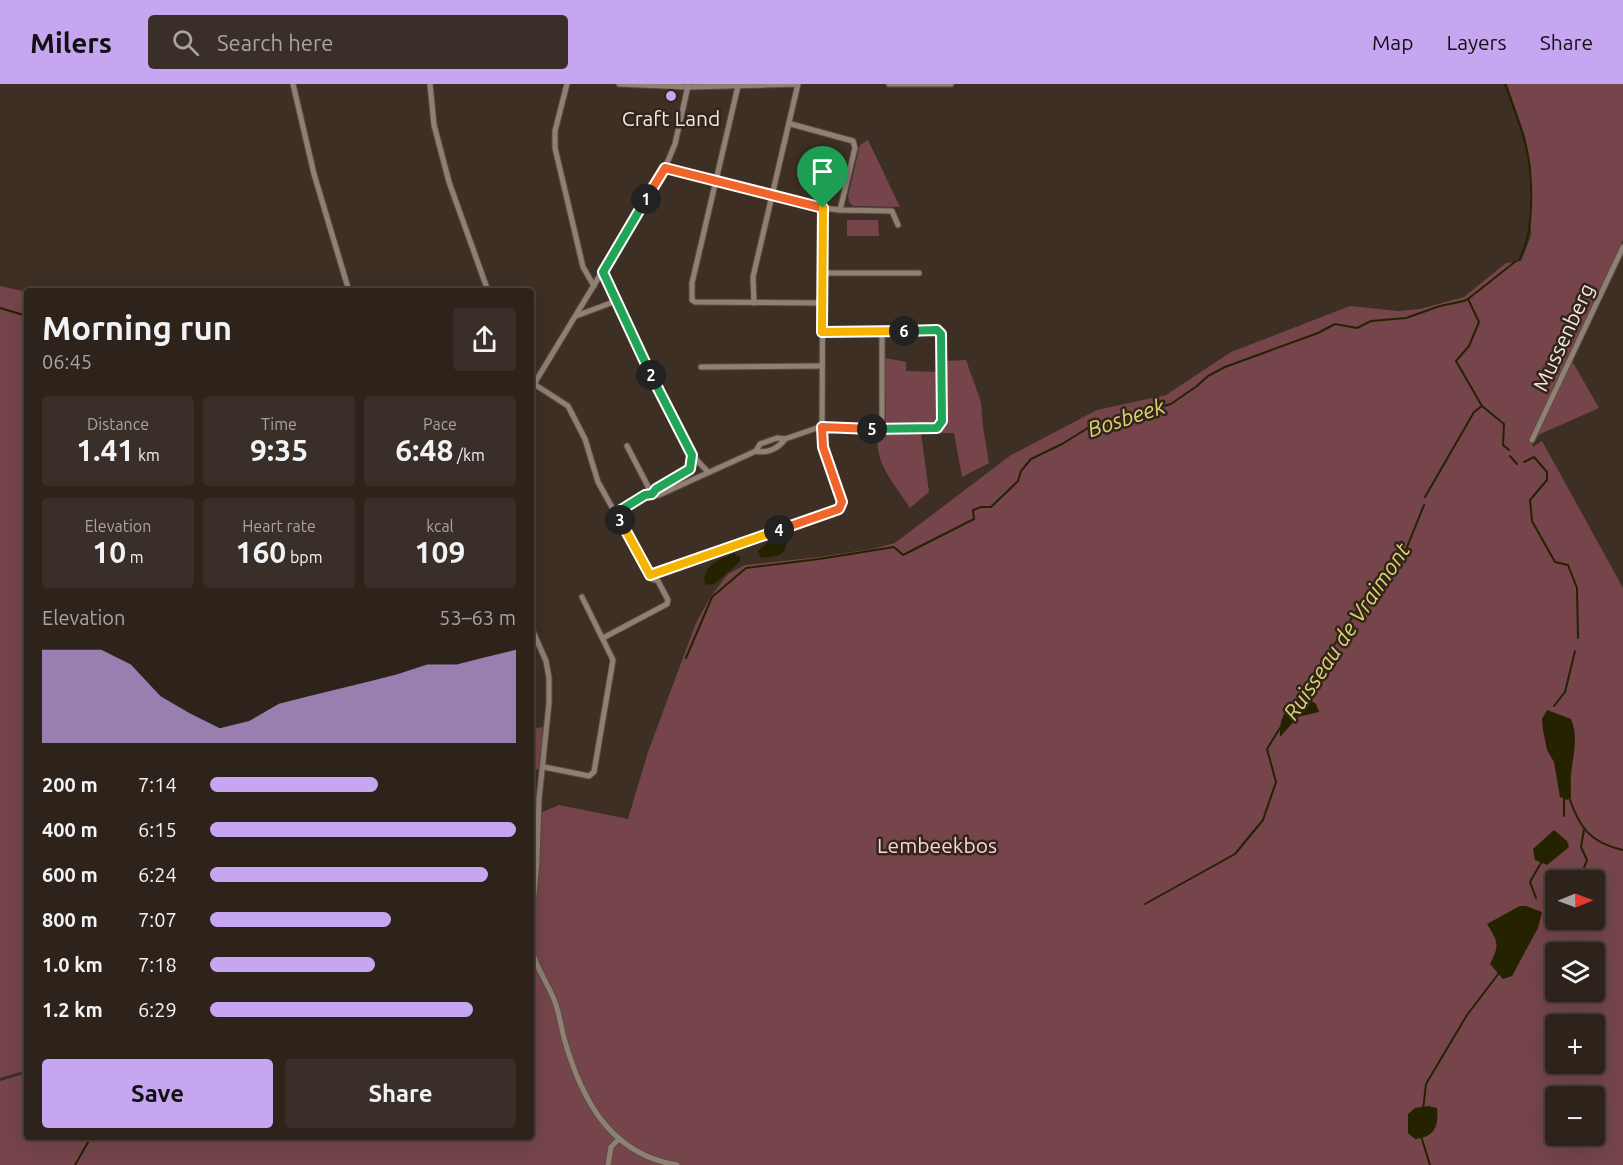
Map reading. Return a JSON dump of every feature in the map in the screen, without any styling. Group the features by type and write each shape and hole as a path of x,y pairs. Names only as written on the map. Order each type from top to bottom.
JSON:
{"street":[{"path":"293,84 317,183 348,288"},
{"path":"430,84 434,125 449,182 487,288"},
{"path":"567,84 558,112 555,148 583,267 594,286"},
{"path":"619,84 738,86 798,84 791,124 753,277 754,303"},
{"path":"889,84 951,84"},
{"path":"534,381 665,168 675,144 688,85"},
{"path":"738,86 692,283 692,300 695,302 823,303"},
{"path":"791,124 853,141 855,148 840,210"},
{"path":"665,168 823,208 892,211 898,225"},
{"path":"650,575 839,509 842,502 823,447 823,208"},
{"name":"Mussenberg","path":"1532,440 1623,247"},
{"path":"603,272 615,301 692,455 708,472"},
{"path":"823,273 919,273"},
{"path":"576,316 615,301"},
{"path":"616,513 645,495 659,495 756,452 763,453 780,446 785,439 822,427 937,428 942,421 941,334 937,330 822,332"},
{"path":"882,331 882,429"},
{"path":"701,367 822,366"},
{"path":"534,385 568,406 585,439 598,482 652,579 658,581 668,600 667,604 603,639"},
{"path":"627,446 652,494"},
{"path":"692,455 690,469 694,479"},
{"path":"652,494 656,489 690,469"},
{"path":"544,767 589,776 594,772 613,660 582,597"},
{"path":"534,634 546,662 549,678 534,896"},
{"path":"534,958 557,1005 578,1081 604,1125 618,1140 650,1158 677,1165"},
{"path":"608,1165 610,1147 618,1140"}],"green space":[{"name":"Lembeekbos","path":"1507,84 1623,84 1623,240 1530,438 1533,447 1542,441 1623,588 1623,1165 0,1165 0,1081 24,1074 24,1140 534,1140 534,854 538,855 542,812 559,805 628,819 648,752 696,623 711,596 728,574 745,565 819,557 895,543 1011,455 1097,410 1166,395 1231,352 1350,306 1398,311 1420,309 1464,297 1506,263 1521,261 1531,236 1531,167 1525,136"},
{"path":"868,140 900,207 853,206 849,202 848,196 860,145"},
{"path":"847,220 878,220 879,236 847,236"},
{"path":"0,286 24,291 24,1071 0,1078"},
{"path":"885,358 906,362 906,371 939,372 946,361 966,360 981,402 989,463 962,477 954,433 921,433 929,492 910,508 886,472 877,444 878,433 886,432"},
{"path":"1572,361 1599,408 1538,435"},
{"path":"543,727 540,769 534,770 534,728"}],"shaded area":[{"path":"787,537 784,552 761,558 758,551 768,542"},
{"path":"734,553 737,556 740,555 740,562 714,584 705,583 709,567"},
{"path":"1309,699 1316,704 1319,712 1298,717 1280,737 1281,722 1286,712 1295,704"},
{"path":"1547,710 1571,719 1573,725 1575,743 1571,797 1567,800 1560,797 1554,762 1547,750 1542,719"},
{"path":"1554,830 1567,841 1569,847 1547,865 1535,860 1533,849"},
{"path":"1520,906 1542,912 1538,928 1512,976 1503,979 1490,964 1496,943 1487,924"},
{"path":"1428,1106 1437,1108 1436,1126 1427,1136 1415,1139 1408,1133 1408,1114 1415,1108"}],"waterway":[{"name":"Ruisseau de Vraimont","path":"1505,84 1524,138 1530,173 1530,220 1528,235 1519,260"},
{"name":"Ruisseau de Vraimont","path":"1425,497 1474,412 1482,406 1456,361 1469,346 1479,322 1468,299 1516,261"},
{"name":"Bosbeek","path":"686,658 712,597 746,568 894,547 903,555 974,519 973,510 991,507 1018,481 1021,471 1031,459 1062,444 1096,423 1171,404 1208,376 1225,367 1318,333 1335,324 1357,328 1371,321 1406,318 1468,299"},
{"path":"0,308 24,315"},
{"path":"1482,406 1504,424 1503,445 1509,450"},
{"path":"1510,456 1517,464"},
{"path":"1524,462 1534,457 1547,472 1547,480 1530,500 1532,521 1555,562 1568,565 1577,588 1578,638"},
{"name":"Ruisseau de Vraimont","path":"1296,703 1361,604 1403,557 1424,505"},
{"path":"1554,706 1565,692 1575,651"},
{"name":"Ruisseau de Vraimont","path":"1145,904 1235,854 1263,820 1276,782 1267,749 1280,728"},
{"path":"1569,797 1577,817 1587,832 1602,843 1623,850"},
{"path":"1564,798 1564,816"},
{"path":"1583,870 1587,860 1581,847 1584,830"},
{"path":"1536,898 1530,882 1542,861"},
{"path":"1423,1110 1426,1084 1467,1015 1499,973"},
{"path":"1421,1136 1430,1165"},
{"path":"75,1165 89,1140"}],"place":[{"name":"Craft Land","path":"671,96"}],"route":[{"path":"665,168 823,208 822,332 937,330 941,334 942,421 937,428 843,429 822,427 823,447 842,502 839,509 650,575 616,513 645,495 652,494 656,489 690,469 692,455 615,301 603,272 665,168"}]}
